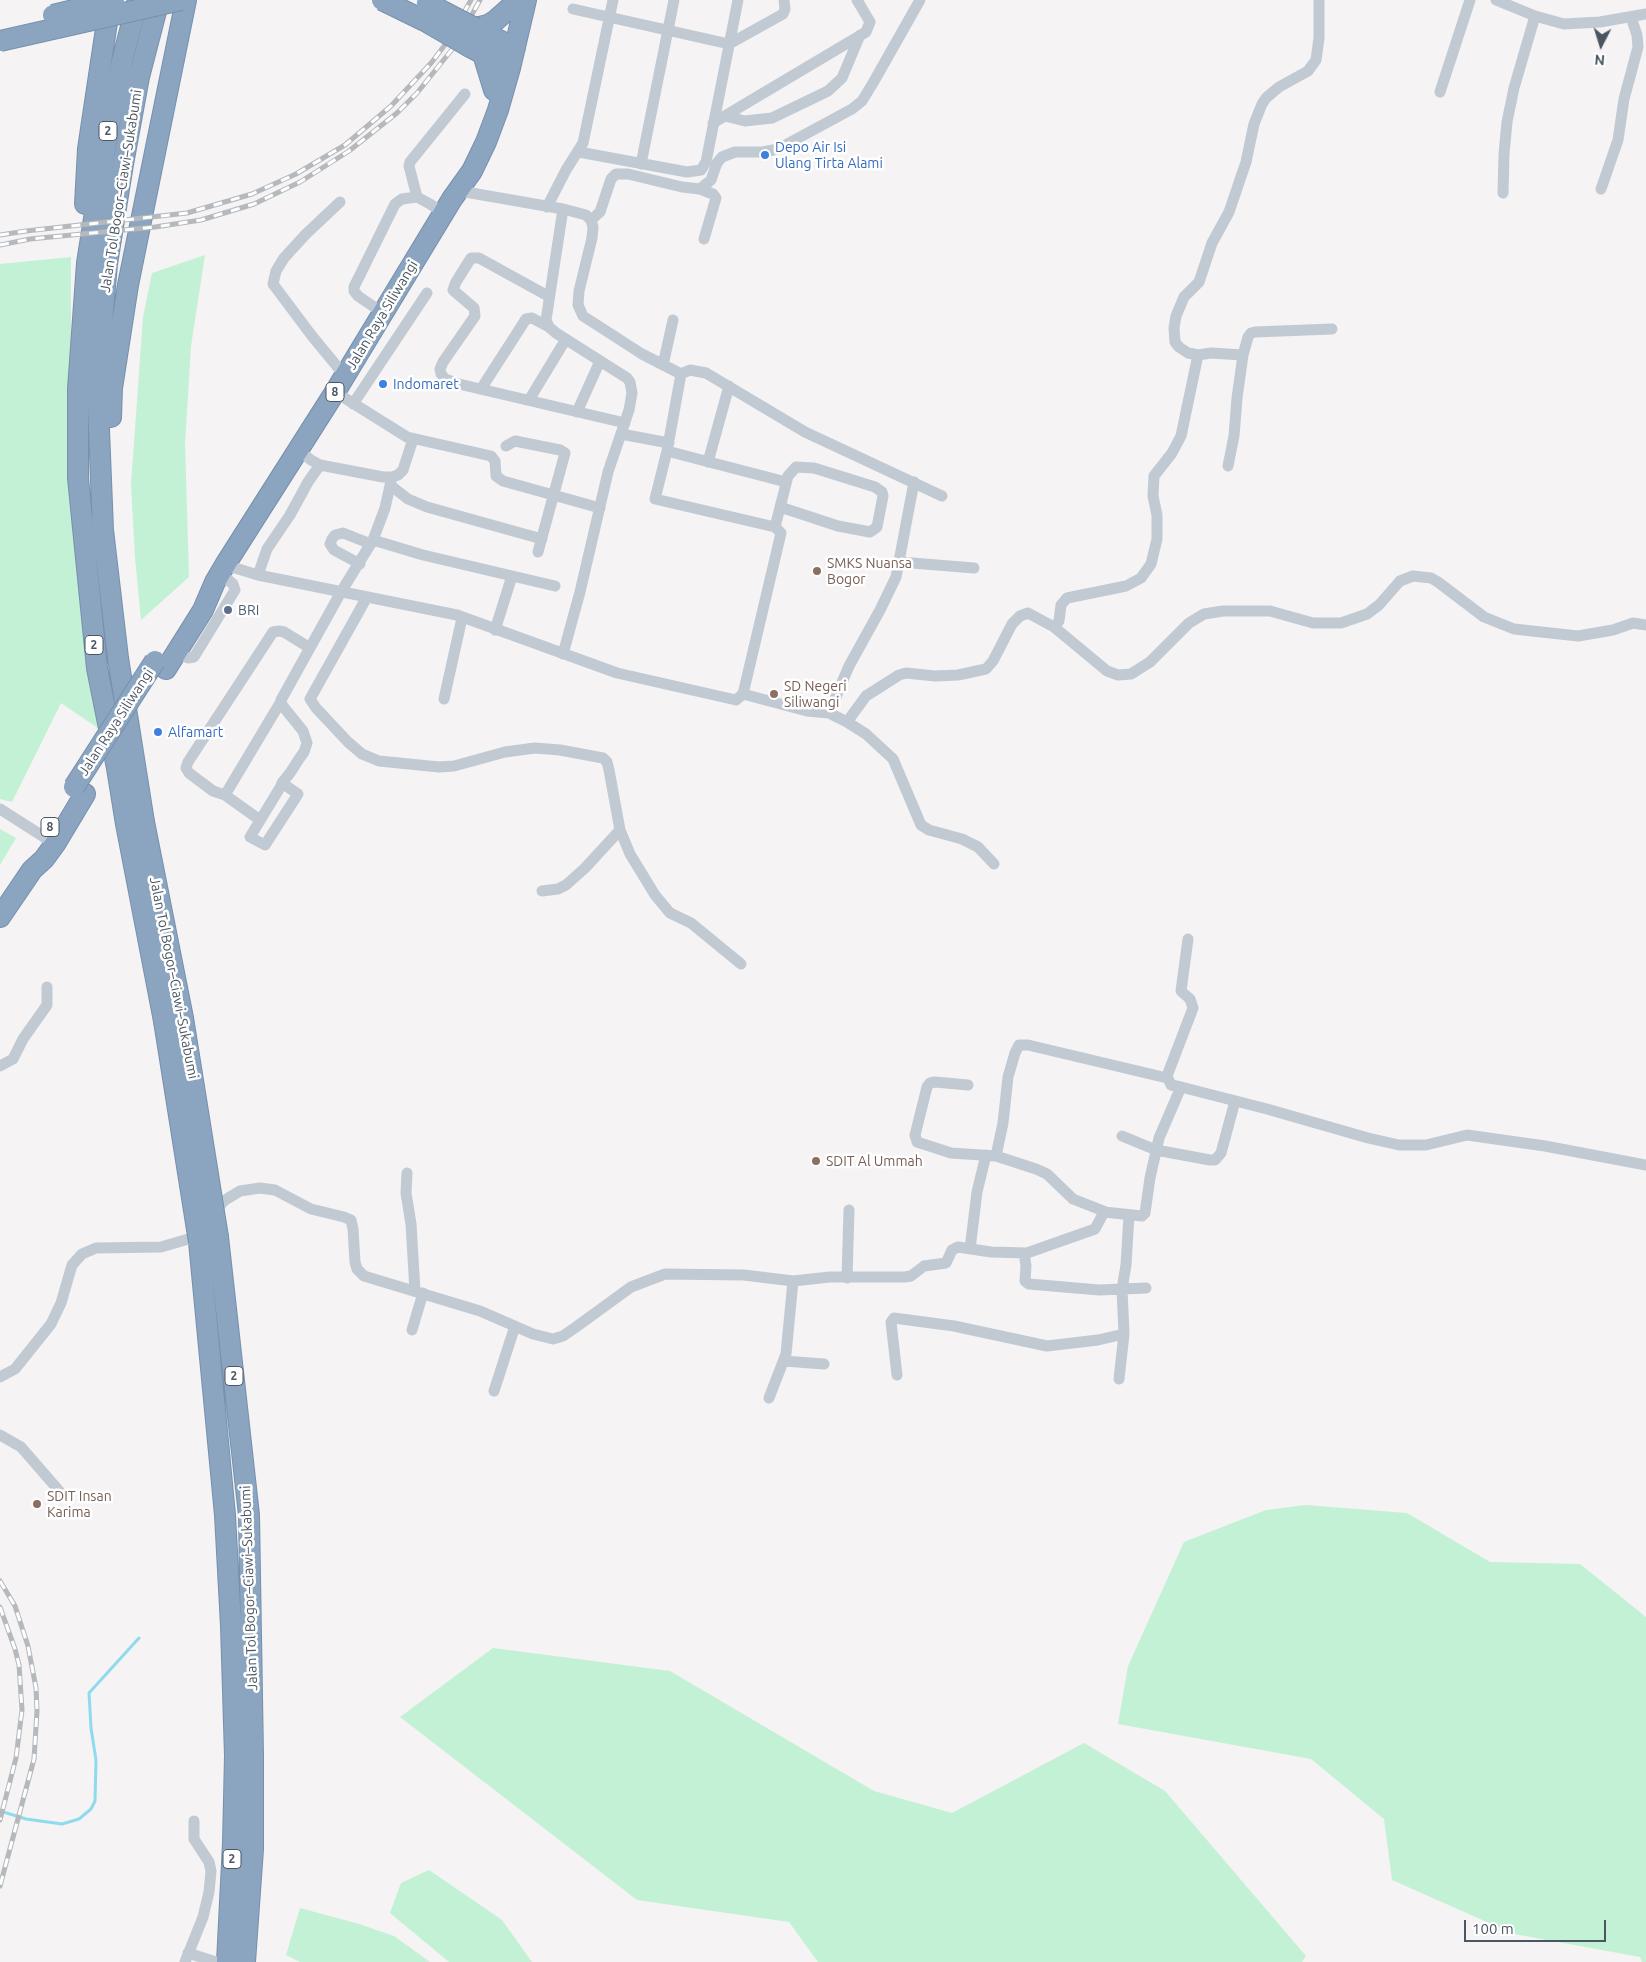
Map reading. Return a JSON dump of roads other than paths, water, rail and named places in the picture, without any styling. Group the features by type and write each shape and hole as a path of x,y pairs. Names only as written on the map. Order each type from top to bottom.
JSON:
{"highway":[{"path":"0,29 112,0 88,149 84,234 87,263"},
{"name":"Jalan Tol Bogor–Ciawi–Sukabumi","path":"138,0 122,60 106,143 87,263 78,389 78,478 97,668 117,768 174,1019"},
{"name":"Jalan Tol Bogor–Ciawi–Sukabumi","path":"159,0 139,78 123,164 107,264 97,380 103,530 131,746 209,1240 249,1515 244,1756 233,1843 227,1962"},
{"path":"0,41 181,0"},
{"path":"103,530 110,515 112,504 110,470 112,388 126,294 186,0"},
{"path":"382,0 494,51"},
{"path":"420,0 494,51"},
{"path":"494,51 488,25 519,1"},
{"name":"Jalan Raya Siliwangi","path":"161,665 177,652 202,610 220,574 340,384 452,198 472,171 486,142 494,51 519,1"},
{"name":"Jalan Raya Siliwangi","path":"452,198 494,90 494,51"},
{"name":"Jalan Raya Siliwangi","path":"0,917 32,870 161,665 192,608 220,574"},
{"name":"Jalan Tol Bogor–Ciawi–Sukabumi","path":"209,1240 231,1626 253,1849 245,1962"}],"street":[{"path":"547,207 566,170 579,152 585,135 613,0"},
{"path":"641,164 674,0"},
{"path":"579,152 682,172 695,172 704,166 738,0"},
{"path":"573,9 729,44 783,14 785,8 784,0"},
{"path":"713,123 868,29 870,22 857,0"},
{"path":"699,189 711,180 717,162 722,157 735,152 763,152 778,149 852,109 862,101 920,0"},
{"path":"1243,355 1211,353 1198,355 1188,353 1175,342 1174,328 1180,305 1184,297 1198,282 1212,244 1229,212 1242,176 1254,124 1262,104 1278,87 1308,71 1316,60 1319,38 1318,0"},
{"path":"1440,92 1470,0"},
{"path":"1496,0 1535,16 1576,24 1646,14"},
{"path":"1503,193 1507,122 1516,81 1535,16"},
{"path":"1601,189 1618,140 1624,99 1638,48 1637,35 1631,17"},
{"path":"725,116 745,121 772,118 828,91 842,78 860,35"},
{"path":"417,198 408,166 465,94"},
{"path":"695,172 699,189"},
{"path":"591,220 600,212 611,179 616,174 628,174 710,192 716,198 704,239"},
{"path":"383,313 358,296 354,291 355,283 395,204 402,199 417,198 430,204 452,198 563,210 586,216 591,220 594,227 579,291 578,305 583,316 681,374"},
{"path":"340,202 284,258 276,271 273,284 312,336 353,404 401,434 413,439 491,456 495,461 496,476 500,480 600,508"},
{"path":"549,327 546,318 548,296 563,210"},
{"path":"548,296 479,258 471,258 456,282 454,290 474,308 475,316 443,362 440,372 443,377 481,389 577,412 708,462 786,482"},
{"path":"353,404 427,293"},
{"path":"481,389 526,319 532,318 549,327 627,378 630,382 632,399 611,464 563,654"},
{"path":"663,365 673,320"},
{"path":"1228,466 1234,436 1243,355 1251,333 1332,329"},
{"path":"529,400 566,339"},
{"path":"1054,627 1059,621 1062,605 1067,598 1126,586 1141,578 1151,564 1155,555 1157,539 1153,496 1154,476 1172,453 1181,436 1198,355"},
{"path":"577,412 600,361"},
{"path":"681,374 690,370 700,372 729,386 805,432 942,496"},
{"path":"220,574 258,575 462,618 617,673 736,700 743,694 781,536 780,530 655,498 668,447 681,374"},
{"path":"708,462 729,386"},
{"path":"225,795 372,542 382,518 391,481 403,470 413,439"},
{"path":"506,446 515,441 563,451 564,456 538,552"},
{"path":"298,450 320,465 383,477 391,481 408,499 542,540"},
{"path":"258,575 267,549 320,465"},
{"path":"774,527 786,482 792,469 796,466 805,466 875,487 882,492 883,496 876,529 866,532 838,526 780,507"},
{"path":"829,714 849,666 888,595 900,562 914,482"},
{"path":"360,564 334,550 330,544 335,535 343,534 555,586"},
{"path":"900,562 974,568"},
{"path":"495,630 512,576"},
{"path":"847,722 866,696 899,674 952,676 986,669 993,661 1012,624 1023,614 1028,613 1054,627 1107,671 1124,675 1142,668 1189,623 1204,614 1223,610 1270,611 1314,623 1342,623 1361,617 1372,610 1400,581 1409,577 1419,576 1431,578 1438,582 1484,617 1514,629 1578,636 1613,630 1633,623 1646,625"},
{"path":"367,597 310,699 312,704 348,742 362,754 379,761 438,767 454,766 505,752 535,748 560,750 603,758 609,770 620,830 633,859 663,906 670,913 691,923 741,964"},
{"path":"444,699 462,618"},
{"path":"260,820 225,795 213,791 189,774 186,768 188,762 273,632 279,630 284,632 310,648"},
{"path":"743,694 829,714 847,722 866,734 892,759 921,825 928,830 962,839 978,847 994,864"},
{"path":"280,703 303,731 307,743 304,752 282,783 250,837 270,848 298,794 282,783"},
{"path":"0,810 49,841"},
{"path":"542,891 558,889 566,885 585,868 620,830"},
{"path":"1167,1078 1193,1008 1190,999 1181,991 1188,939"},
{"path":"0,1066 13,1060 23,1038 47,1005 47,987"},
{"path":"970,1249 977,1192 1003,1123 1008,1077 1019,1045 1028,1045 1167,1078 1171,1085 1399,1145 1426,1145 1466,1135 1546,1146 1646,1165"},
{"path":"968,1085 935,1082 930,1084 915,1134 915,1140 919,1144 951,1153 991,1155 1041,1171 1047,1174 1073,1199 1106,1212 1140,1216 1146,1213 1156,1150 1163,1127 1181,1087"},
{"path":"1122,1136 1156,1150 1215,1160 1221,1152 1236,1101"},
{"path":"407,1172 406,1193 419,1292 412,1330"},
{"path":"0,1377 18,1366 51,1324 59,1308 72,1265 82,1254 96,1248 158,1248 192,1238 199,1233 224,1200 244,1190 272,1189 311,1209 348,1218 353,1226 355,1262 360,1272 370,1278 488,1314 548,1339 558,1338 594,1315 631,1287 664,1274 744,1275 793,1281 824,1278 909,1277 924,1266 946,1263 954,1248 1024,1253 1095,1229 1102,1214 1106,1212"},
{"path":"847,1278 849,1210"},
{"path":"1119,1379 1124,1334 1122,1289 1126,1265 1129,1215"},
{"path":"1024,1253 1026,1266 1025,1280 1028,1284 1091,1290 1146,1288"},
{"path":"769,1398 784,1361 790,1327 793,1281"},
{"path":"897,1375 891,1322 894,1318 954,1326 1047,1346 1098,1340 1124,1334"},
{"path":"494,1391 515,1326"},
{"path":"784,1361 824,1364"},
{"path":"0,1435 21,1447 61,1493"},
{"path":"194,1821 194,1839 208,1862 210,1870 209,1892 203,1917 186,1957 211,1960"}],"waterway":[{"path":"0,1811 26,1819 62,1824 79,1819 91,1809 95,1801 96,1760 91,1728 89,1693 139,1638"}],"railway":[{"path":"0,235 187,213 252,194 296,174 345,145 391,106 432,62 447,42 471,0"},
{"path":"0,245 30,239 155,227 201,220 254,204 300,182 349,151 397,113 417,93 454,47 480,0"},
{"path":"0,1581 15,1606 28,1646 36,1688 37,1711 34,1759 0,1886"},
{"path":"0,1607 19,1665 22,1710 16,1758 0,1820"}],"place":[{"name":"Depo Air Isi Ulang Tirta Alami","path":"765,155"},
{"name":"Indomaret","path":"383,384"},
{"name":"SMKS Nuansa Bogor","path":"817,571"},
{"name":"BRI","path":"228,610"},
{"name":"SD Negeri Siliwangi","path":"774,694"},
{"name":"Alfamart","path":"158,732"},
{"name":"SDIT Al Ummah","path":"816,1161"},
{"name":"SDIT Insan Karima","path":"37,1504"}]}
